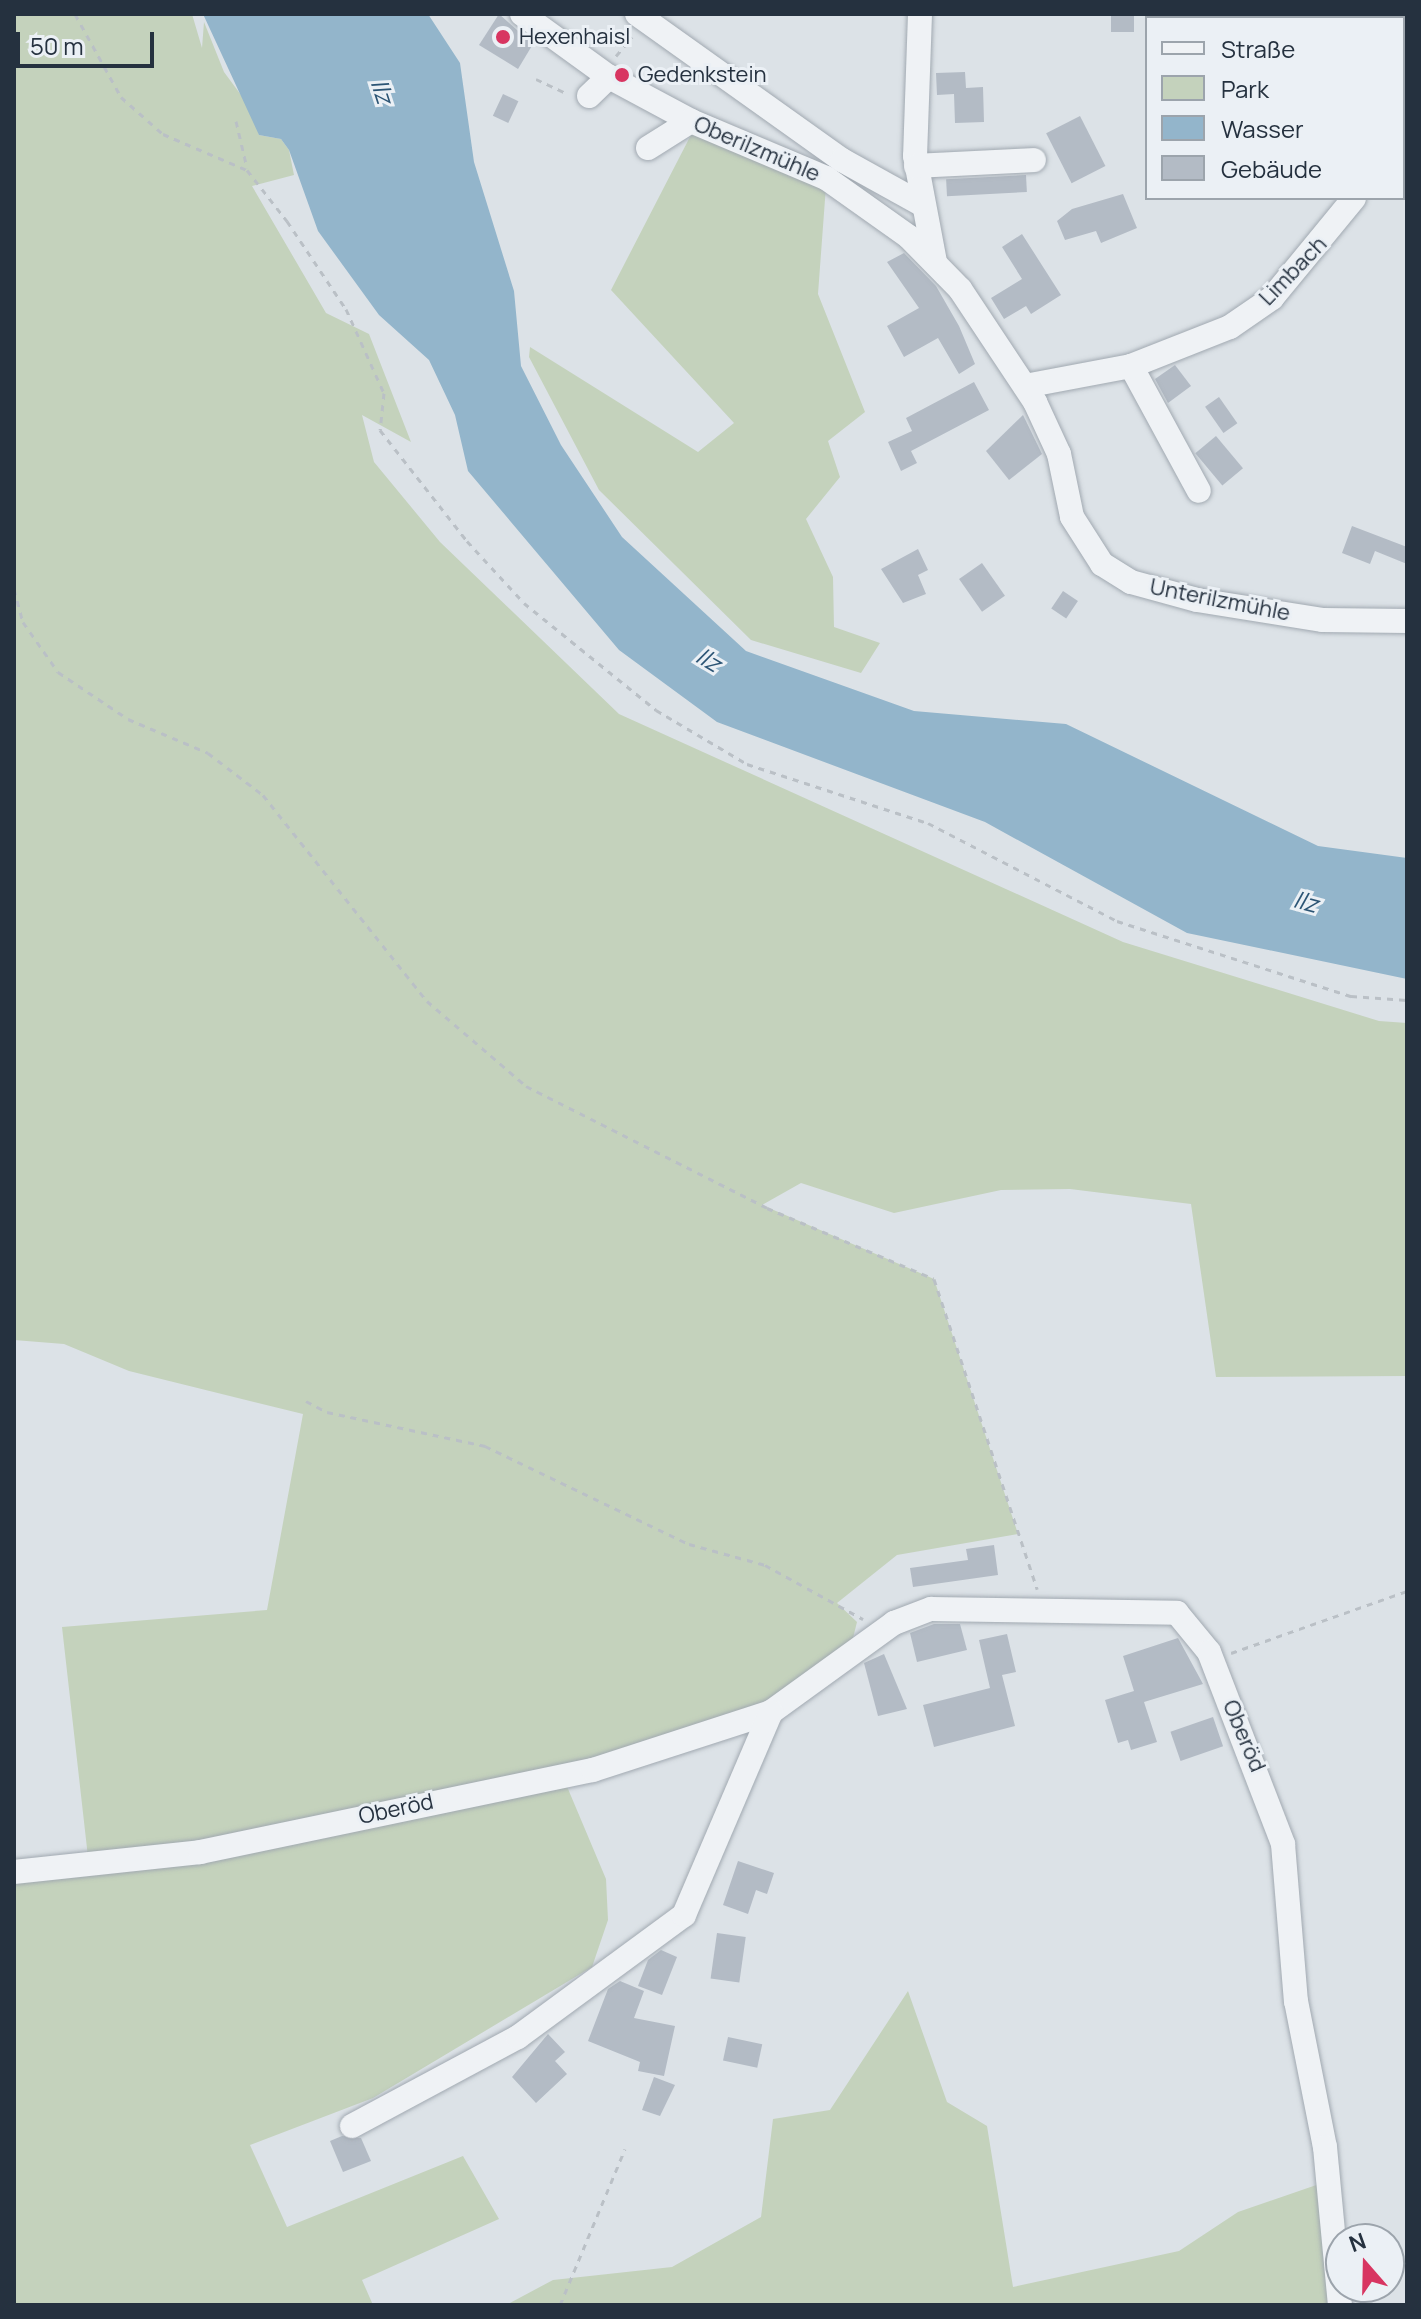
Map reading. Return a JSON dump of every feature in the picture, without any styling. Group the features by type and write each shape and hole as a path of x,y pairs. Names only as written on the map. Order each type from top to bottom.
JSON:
{"street":[{"name":"Oberilzmühle","path":"522,14 606,75 691,121 826,178 935,262"},
{"path":"920,14 916,166 921,204 935,262"},
{"name":"Oberilzmühle","path":"641,18 842,160 921,204"},
{"path":"589,96 606,75"},
{"path":"648,148 691,121"},
{"path":"916,166 1034,160"},
{"name":"Limbach","path":"1131,366 1230,327 1272,298 1352,200"},
{"name":"Unterilzmühle","path":"935,262 1025,386 1052,433 1072,517 1111,570 1197,600 1323,620 1407,621"},
{"path":"1025,386 1131,366 1199,491"},
{"name":"Oberöd","path":"14,1872 200,1852 593,1770 771,1712 884,1631 931,1609 1177,1613 1209,1652 1283,1844 1296,2001 1325,2147 1340,2305"},
{"path":"352,2126 518,2037 684,1915 771,1712"}],"path":[{"path":"75,14 121,97 163,134 247,170"},
{"path":"606,75 641,18"},
{"path":"536,79 561,94 589,96"},
{"path":"236,121 247,170 346,309 384,393 380,430 524,603 656,710 747,764 928,823 1117,921 1351,996 1407,1000"},
{"path":"14,589 23,622 58,672 128,719 208,753 263,795 427,1001 526,1086 767,1208 934,1279 1044,1610"},
{"path":"306,1401 327,1412 485,1446 678,1539 765,1565 884,1631"},
{"path":"1209,1652 1242,1653 1407,1591"},
{"path":"560,2305 625,2149"}],"green space":[{"path":"14,14 192,14 202,48 204,22 224,72 255,114 259,135 281,139 289,150 294,175 252,186 326,313 369,334 411,442 362,415 374,462 440,542 619,714 1123,942 1379,1021 1407,1023 1407,1376 1216,1377 1191,1204 1070,1189 1001,1190 894,1213 801,1183 762,1205 934,1279 1018,1534 897,1555 837,1603 857,1622 853,1638 771,1712 563,1777 606,1879 608,1920 592,1967 373,2098 250,2145 287,2227 463,2156 499,2219 362,2280 373,2305 14,2305 14,1873 89,1866 62,1627 267,1610 303,1414 129,1371 64,1344 14,1340"},
{"path":"693,131 826,186 818,294 865,412 828,441 840,477 806,519 833,577 834,627 880,643 861,673 751,640 599,490 529,357 530,347 698,452 734,423 611,290"},
{"path":"908,1991 947,2102 987,2126 1013,2287 1179,2251 1238,2212 1328,2181 1332,2223 1325,2223 1325,2303 1340,2305 506,2305 553,2280 672,2267 761,2217 773,2119 830,2110"}],"water":[{"name":"Ilz","path":"203,14 428,14 460,63 474,162 514,291 521,366 561,445 622,537 746,651 914,711 1066,724 1318,846 1407,858 1407,979 1187,933 985,822 717,722 619,650 468,471 455,415 429,360 379,315 318,231 289,150 281,139 259,135"}],"building":[{"name":"Hexenhaisl","path":"499,14 533,44 518,69 479,45"},
{"path":"1111,14 1134,14 1134,32 1111,32"},
{"path":"965,72 966,88 983,87 984,122 955,123 954,94 937,95 936,73"},
{"path":"503,94 518,101 508,123 493,116"},
{"path":"1080,116 1105,166 1072,183 1046,133"},
{"path":"1026,175 1027,192 947,196 946,179"},
{"path":"1123,194 1137,228 1101,243 1096,231 1065,240 1057,221 1072,209"},
{"path":"1022,234 1061,295 1031,314 1026,306 1004,319 991,298 1022,279 1002,247"},
{"path":"904,253 936,286 959,326 975,364 959,374 938,338 904,357 887,326 919,308 887,262"},
{"path":"1175,365 1191,386 1168,403 1155,379"},
{"path":"974,382 989,410 911,451 917,463 901,471 888,442 912,431 906,418"},
{"path":"1219,397 1237,423 1223,433 1205,407"},
{"path":"1023,415 1042,454 1009,480 986,451"},
{"path":"1216,436 1243,468 1222,486 1195,453"},
{"path":"1352,526 1407,547 1407,564 1375,551 1370,564 1342,553"},
{"path":"918,549 928,570 918,575 926,594 903,603 881,569"},
{"path":"982,563 1005,596 982,612 959,579"},
{"path":"1063,591 1078,601 1066,618 1051,608"},
{"path":"994,1545 998,1575 913,1587 910,1568 968,1560 966,1549"},
{"path":"934,1624 960,1624 967,1650 917,1662 910,1633"},
{"path":"1007,1634 1016,1672 1002,1675 1015,1726 934,1747 923,1705 990,1688 979,1640"},
{"path":"1178,1638 1203,1684 1144,1702 1157,1742 1131,1750 1128,1740 1118,1743 1105,1700 1134,1691 1123,1656"},
{"path":"884,1654 907,1709 878,1716 864,1663"},
{"path":"1213,1717 1223,1746 1181,1761 1170,1732"},
{"path":"738,1861 774,1873 767,1894 756,1890 748,1914 723,1905"},
{"path":"717,1933 746,1937 739,1983 711,1979"},
{"path":"661,1950 677,1957 662,1995 638,1986 648,1960"},
{"path":"620,1981 644,1991 634,2018 675,2026 664,2076 638,2071 640,2062 588,2041 608,1989"},
{"path":"548,2034 565,2052 555,2061 567,2074 536,2103 512,2077"},
{"path":"728,2037 762,2044 757,2068 723,2060"},
{"path":"654,2077 675,2085 660,2116 642,2110"},
{"path":"342,2136 361,2138 371,2161 343,2172 330,2141"}],"place":[{"name":"Hexenhaisl","path":"503,37"},
{"name":"Gedenkstein","path":"622,75"}]}
